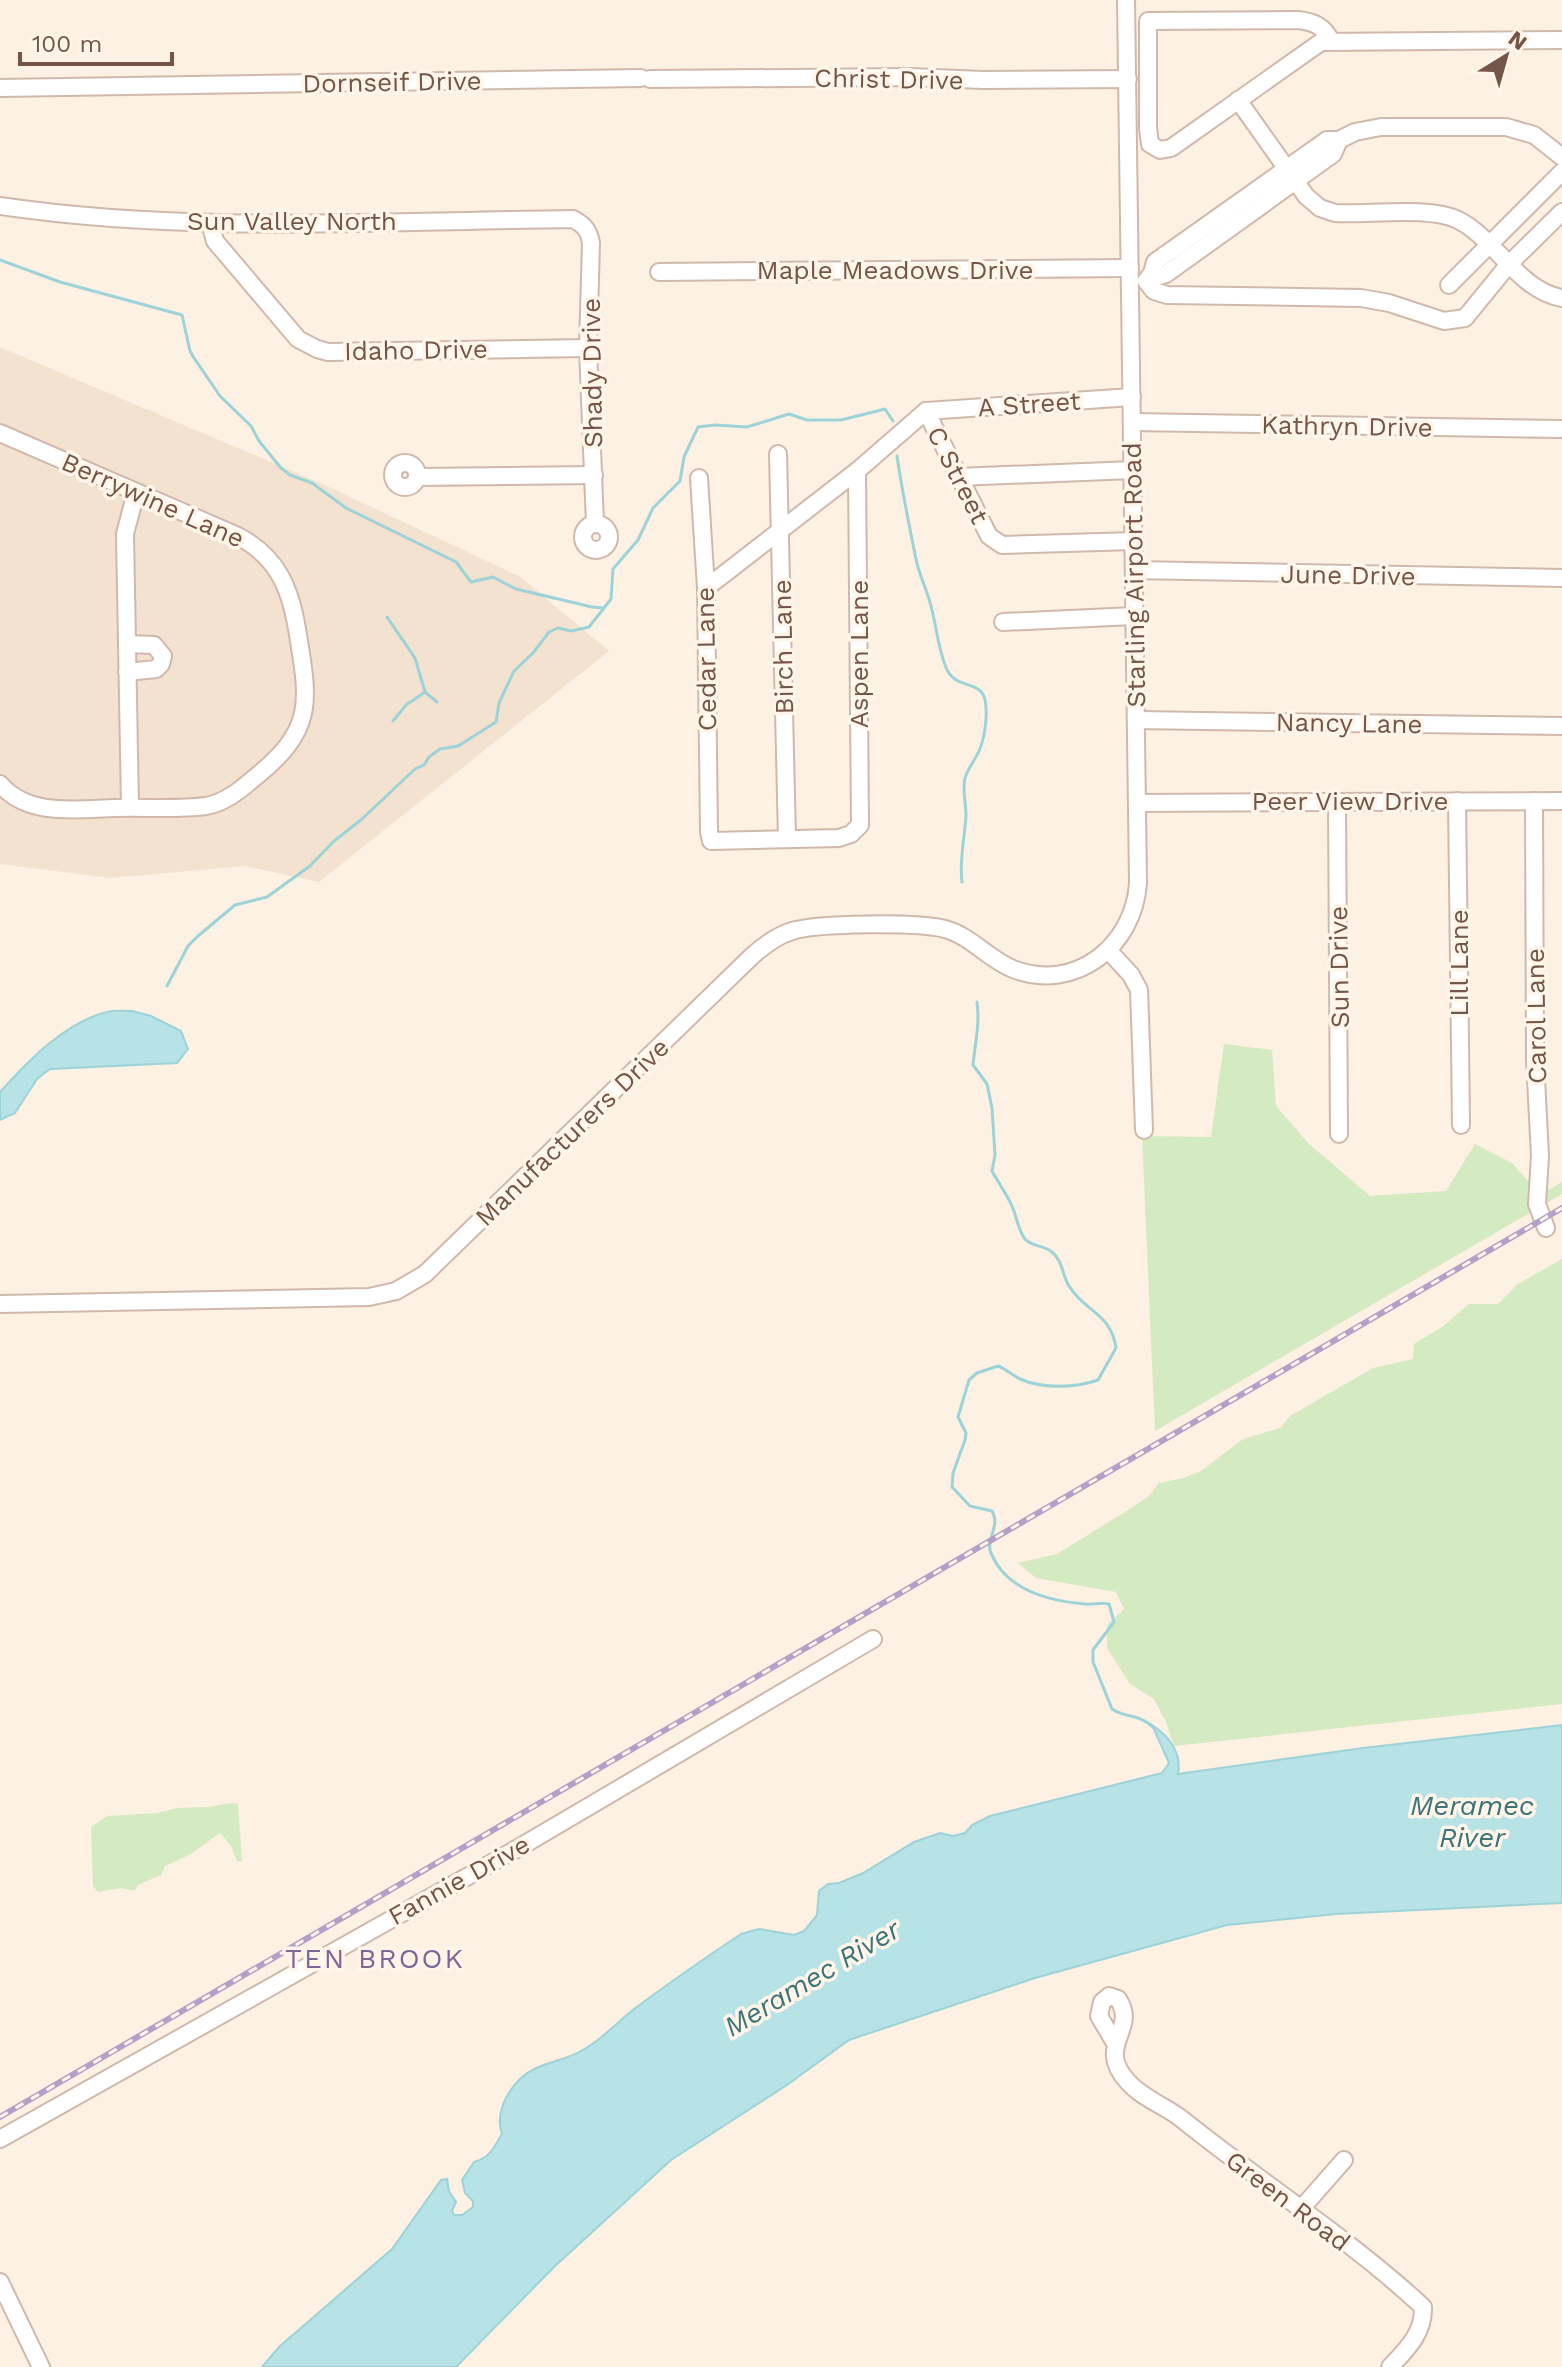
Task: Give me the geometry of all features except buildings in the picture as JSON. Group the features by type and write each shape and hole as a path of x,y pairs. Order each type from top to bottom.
{"street":[{"name":"Starling Airport Road","path":"1108,950 1128,925 1137,900 1132,397 1140,276 1126,0"},
{"path":"1331,41 1317,24 1298,20 1148,21 1148,134 1154,148 1171,148 1314,45 1331,41 1562,40"},
{"name":"Christ Drive","path":"646,78 1128,79"},
{"name":"Dornseif Drive","path":"0,88 646,78"},
{"path":"1238,100 1306,196 1327,211 1449,216 1469,227 1542,291 1562,298"},
{"path":"1140,276 1166,274 1291,175 1323,141 1339,140 1360,130 1381,127 1506,127 1534,135 1562,157"},
{"path":"1449,285 1562,172"},
{"name":"Sun Valley North","path":"0,206 90,218 210,223 573,219 583,224"},
{"path":"1140,276 1154,291 1167,295 1361,298 1389,303 1444,321 1460,321 1471,313 1509,264 1562,212"},
{"name":"Idaho Drive","path":"210,223 211,234 224,252 298,339 317,349 328,352 588,348"},
{"name":"Shady Drive","path":"583,224 591,243 588,348 595,524"},
{"name":"Maple Meadows Drive","path":"659,272 1140,276"},
{"name":"A Street","path":"926,411 1132,397"},
{"path":"706,588 857,471 926,411"},
{"name":"C Street","path":"926,411 989,536 1002,545 1134,541"},
{"name":"Kathryn Drive","path":"1132,422 1562,429"},
{"name":"Berrywine Lane","path":"0,433 254,545 273,563 286,583 292,602 306,701 301,724 291,743 263,772 228,798 206,806 35,806 14,798 0,784"},
{"name":"Birch Lane","path":"778,454 787,839"},
{"path":"957,477 1133,470"},
{"name":"Aspen Lane","path":"787,839 839,838 851,834 860,825 857,471"},
{"path":"417,477 594,475"},
{"name":"Cedar Lane","path":"699,478 706,588 711,841 787,839"},
{"path":"130,807 125,534 136,492"},
{"name":"June Drive","path":"1134,570 1562,578"},
{"path":"1003,622 1134,616"},
{"path":"127,644 154,645 163,656 154,670 127,672"},
{"name":"Nancy Lane","path":"1136,720 1562,726"},
{"name":"Sun Drive","path":"1337,801 1339,1134"},
{"name":"Lill Lane","path":"1457,801 1461,1125"},
{"name":"Carol Lane","path":"1534,801 1535,1060 1540,1156 1537,1204 1546,1228"},
{"name":"Peer View Drive","path":"1137,803 1562,801"},
{"name":"Manufacturers Drive","path":"0,1304 369,1297 396,1291 425,1274 746,952 788,933 842,926 926,926 966,938 1005,965 1038,974 1076,970 1108,950"},
{"path":"1108,950 1131,975 1139,990 1144,1130"},
{"name":"Fannie Drive","path":"0,2139 520,1847 873,1639"},
{"name":"Green Road","path":"1115,2043 1113,2052 1129,2084 1181,2118 1423,2307 1418,2334 1390,2367"},
{"path":"1300,2210 1344,2160"},
{"path":"0,2282 41,2367"}],"shaded area":[{"path":"0,347 318,482 519,576 609,651 319,882 245,866 111,878 0,864"}],"green space":[{"path":"1224,1044 1272,1050 1276,1106 1309,1144 1370,1196 1446,1191 1475,1144 1512,1163 1540,1195 1562,1182 1562,1194 1155,1431 1142,1136 1211,1137"},
{"path":"1562,1259 1562,1704 1174,1746 1154,1699 1130,1684 1107,1648 1107,1625 1124,1609 1116,1592 1036,1578 1018,1563 1057,1554 1149,1496 1159,1483 1201,1471 1243,1439 1280,1428 1290,1416 1373,1368 1413,1359 1414,1344 1442,1327 1469,1304 1498,1304 1518,1284"},
{"path":"238,1804 242,1861 237,1861 231,1846 220,1833 191,1854 165,1866 161,1875 138,1885 134,1891 121,1888 98,1892 93,1886 91,1827 107,1816"}],"water":[{"path":"110,1011 132,1011 151,1016 181,1031 188,1049 177,1063 50,1069 37,1079 15,1113 0,1120 0,1092 48,1044 91,1017"},
{"name":"Meramec River","path":"1152,1725 1173,1746 1178,1759 1178,1774 1562,1725 1562,1903 1336,1914 1227,1925 1035,1978 849,2040 787,2085 671,2160 554,2267 456,2367 262,2367 279,2347 392,2249 441,2180 447,2179 449,2191 456,2202 452,2211 454,2215 462,2215 473,2207 462,2180 474,2162 488,2155 496,2144 502,2134 500,2119 506,2097 526,2074 588,2047 634,2009 741,1934 759,1929 794,1935 804,1931 817,1915 819,1891 828,1884 863,1873 914,1842 940,1833 953,1836 965,1833 972,1825 990,1816 1162,1773 1169,1763"}],"waterway":[{"path":"0,260 60,282 182,315 194,358 220,396 251,426 259,441 290,475 312,483 346,508 456,562 471,582 493,577 516,589 592,607 604,608 611,599 613,569 638,540 653,508 680,481 684,457 698,427 747,427 789,414 807,420 841,420 885,409 893,421"},
{"path":"897,456 917,565 931,606 945,665 956,680 976,688 985,698 984,736 964,783 966,815 962,882"},
{"path":"167,986 188,946 235,905 267,897 310,866 415,769 424,765 429,757 440,749 458,746 496,722 499,703 514,671 549,632 558,628 571,631 589,627 604,608"},
{"path":"387,617 415,658 425,692 437,702"},
{"path":"393,721 406,705 425,692"},
{"path":"977,1002 978,1026 973,1065 987,1084 992,1108 995,1155 992,1171 1011,1204 1025,1239 1056,1256 1075,1295 1109,1327 1116,1348 1098,1380 1079,1385 1039,1384 1020,1379 998,1366 977,1373 969,1380 958,1417 966,1433 953,1473 952,1487 970,1506 992,1511 995,1522 991,1553 998,1566 1018,1585 1057,1600 1109,1604 1114,1622 1093,1650 1093,1662 1112,1709 1153,1727"}],"railway":[{"path":"0,2117 1562,1208"}],"district":[{"name":"TEN BROOK","path":"375,1958"}]}
